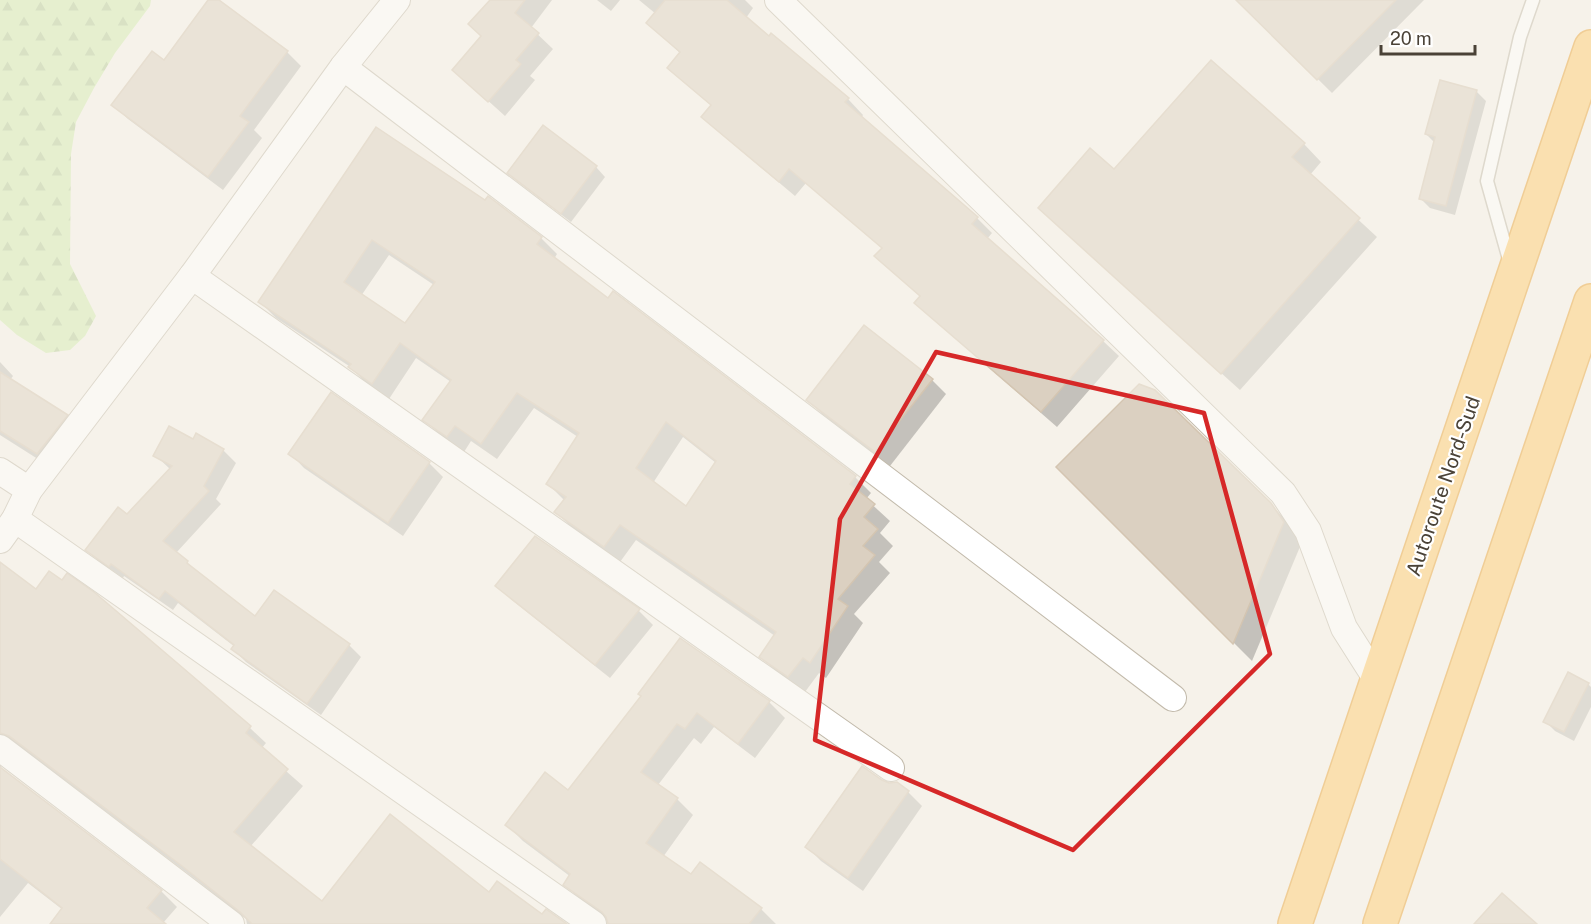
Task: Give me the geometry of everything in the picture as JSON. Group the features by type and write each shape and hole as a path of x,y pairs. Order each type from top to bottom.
{"highway":[{"name":"Autoroute Nord-Sud","path":"1295,924 1591,47"},
{"path":"1380,924 1591,301"}],"street":[{"path":"0,540 15,519 29,490 192,276 343,67 396,0"},
{"path":"778,0 1283,493 1308,531 1344,628 1377,680"},
{"path":"343,67 1173,698"},
{"path":"192,276 891,768"},
{"path":"0,471 29,490"},
{"path":"15,519 593,924"},
{"path":"0,748 231,924"}],"lane":[{"path":"1514,276 1487,181 1520,37 1533,0"}],"highlighted area":[{"path":"936,352 1204,413 1270,654 1073,850 815,740 840,519"}],"green space":[{"path":"0,0 151,0 150,6 115,53 76,122 71,154 70,264 96,316 85,336 70,350 46,353 17,335 0,320"}],"building":[{"path":"208,0 219,0 288,51 240,116 249,122 208,177 111,105 152,51 164,60"},
{"path":"490,0 525,0 515,13 539,33 516,60 521,64 488,102 452,70 481,36 468,24"},
{"path":"665,0 727,0 769,36 771,33 849,98 845,102 978,217 972,224 1104,340 1041,412 914,303 920,296 874,256 882,248 789,169 779,182 701,117 711,105 667,68 680,52 646,23"},
{"path":"1236,0 1396,0 1317,80"},
{"path":"1211,60 1305,143 1292,157 1360,218 1221,374 1038,208 1090,148 1114,169"},
{"path":"1440,80 1477,90 1446,206 1419,199 1435,137 1425,134"},
{"path":"543,125 597,166 561,214 507,173"},
{"path":"376,127 485,200 488,196 542,237 537,244 608,298 613,291 856,476 850,484 875,504 864,517 878,529 863,546 875,555 838,599 848,606 810,663 803,658 788,677 759,657 776,632 620,525 604,547 554,512 566,497 546,484 579,433 517,393 481,444 455,426 447,437 422,420 451,380 400,343 372,384 348,367 351,364 258,302","holes":["372,240 435,282 405,323 344,282","666,422 716,461 686,506 636,468"]},
{"path":"864,325 933,379 875,452 806,400"},
{"path":"0,372 68,415 37,454 0,431"},
{"path":"1139,384 1155,390 1271,503 1284,522 1233,644 1056,467"},
{"path":"331,392 430,462 388,523 288,454"},
{"path":"169,426 193,439 196,433 224,449 204,486 209,491 163,541 188,561 187,563 255,616 274,590 350,644 307,704 231,649 234,645 165,591 159,599 111,564 109,567 85,550 118,507 127,514 172,466 153,456"},
{"path":"535,536 640,609 595,665 495,586"},
{"path":"0,562 36,589 49,571 62,580 67,573 94,592 251,726 246,733 288,769 234,832 322,901 390,814 489,892 497,881 542,914 546,909 567,924 252,924 182,866 9,736 0,733"},
{"path":"680,638 770,701 738,744 697,713 685,729 677,724 641,772 678,798 646,843 691,874 700,862 762,908 749,924 608,924 602,912 563,885 570,874 505,825 545,772 568,790 641,696 638,694"},
{"path":"1568,672 1589,683 1564,732 1543,722"},
{"path":"862,766 882,780 889,783 897,782 909,791 848,878 805,847"},
{"path":"0,767 162,890 147,908 166,924 50,924 62,908 0,859"},
{"path":"1502,893 1537,924 1474,924"}]}
